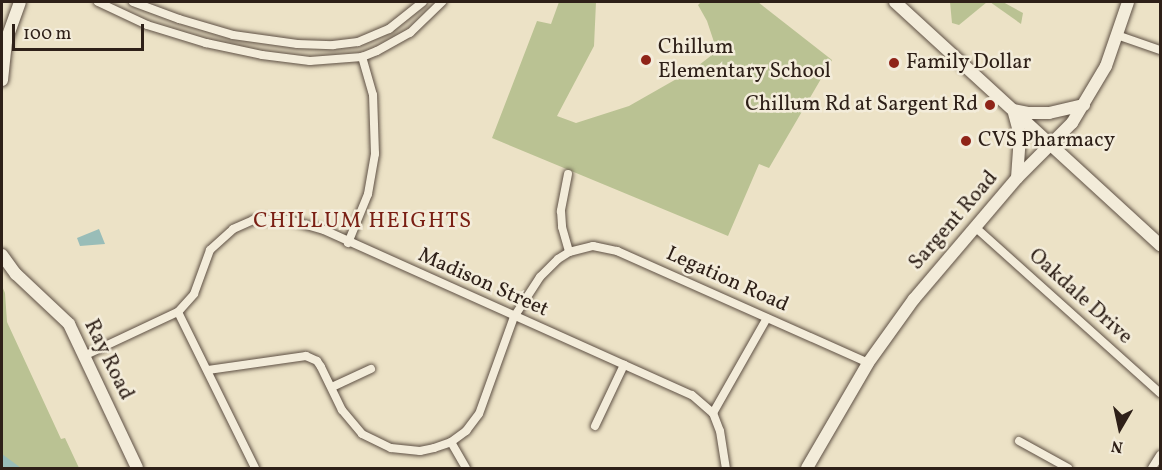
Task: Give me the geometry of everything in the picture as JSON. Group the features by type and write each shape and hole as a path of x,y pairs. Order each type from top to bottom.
{"main road":[{"path":"2,80 6,41 20,2"},
{"path":"895,2 1160,243"},
{"name":"Sargent Road","path":"807,468 868,363 914,299 1017,178 1072,123 1106,66 1128,2"},
{"path":"1012,109 1028,113 1049,113 1084,105"},
{"path":"1012,109 1020,136 1017,178"},
{"name":"Ray Road","path":"2,255 26,284 64,317 86,356 137,468"}],"street":[{"path":"98,2 147,25 231,49 310,61 362,57 410,33 442,2"},
{"path":"134,2 179,19 233,35 297,44 333,45 358,42 389,29 423,2"},
{"path":"1118,35 1161,50"},
{"path":"348,243 368,194 375,154 373,94 362,57"},
{"path":"208,370 306,356 316,361 350,422 379,444 420,451 451,442 466,431 485,405 514,317 540,277 558,259 569,252 562,227 561,211 568,174"},
{"name":"Madison Street","path":"86,356 178,312 194,294 210,250 224,235 244,224 267,219 296,221 324,230 348,243 692,396 713,412"},
{"name":"Oakdale Drive","path":"975,227 1161,393"},
{"name":"Legation Road","path":"569,252 593,246 617,250 868,363"},
{"path":"178,312 255,468"},
{"path":"726,468 720,431 713,412 767,318"},
{"path":"595,426 624,365"},
{"path":"332,387 371,369"},
{"path":"1019,441 1068,468"},
{"path":"451,442 466,468"},
{"path":"1152,468 1161,455"}],"green space":[{"path":"559,2 596,2 594,46 557,116 576,123 629,106 694,69 717,51 707,21 698,5 701,2 758,2 832,60 769,168 759,164 728,236 492,138 537,21 551,24"},
{"path":"950,2 987,2 959,25 952,23"},
{"path":"990,2 1003,2 1023,13 1021,24"},
{"path":"2,286 5,293 7,322 61,439 65,438 79,468 2,468"}],"water":[{"path":"99,229 105,244 80,246 77,238"},
{"path":"2,454 21,468 2,468"}],"place":[{"name":"Chillum Elementary School","path":"646,60"},
{"name":"Family Dollar","path":"894,63"},
{"name":"Chillum Rd at Sargent Rd","path":"990,105"},
{"name":"CVS Pharmacy","path":"966,141"}],"district":[{"name":"CHILLUM HEIGHTS","path":"363,222"}]}
